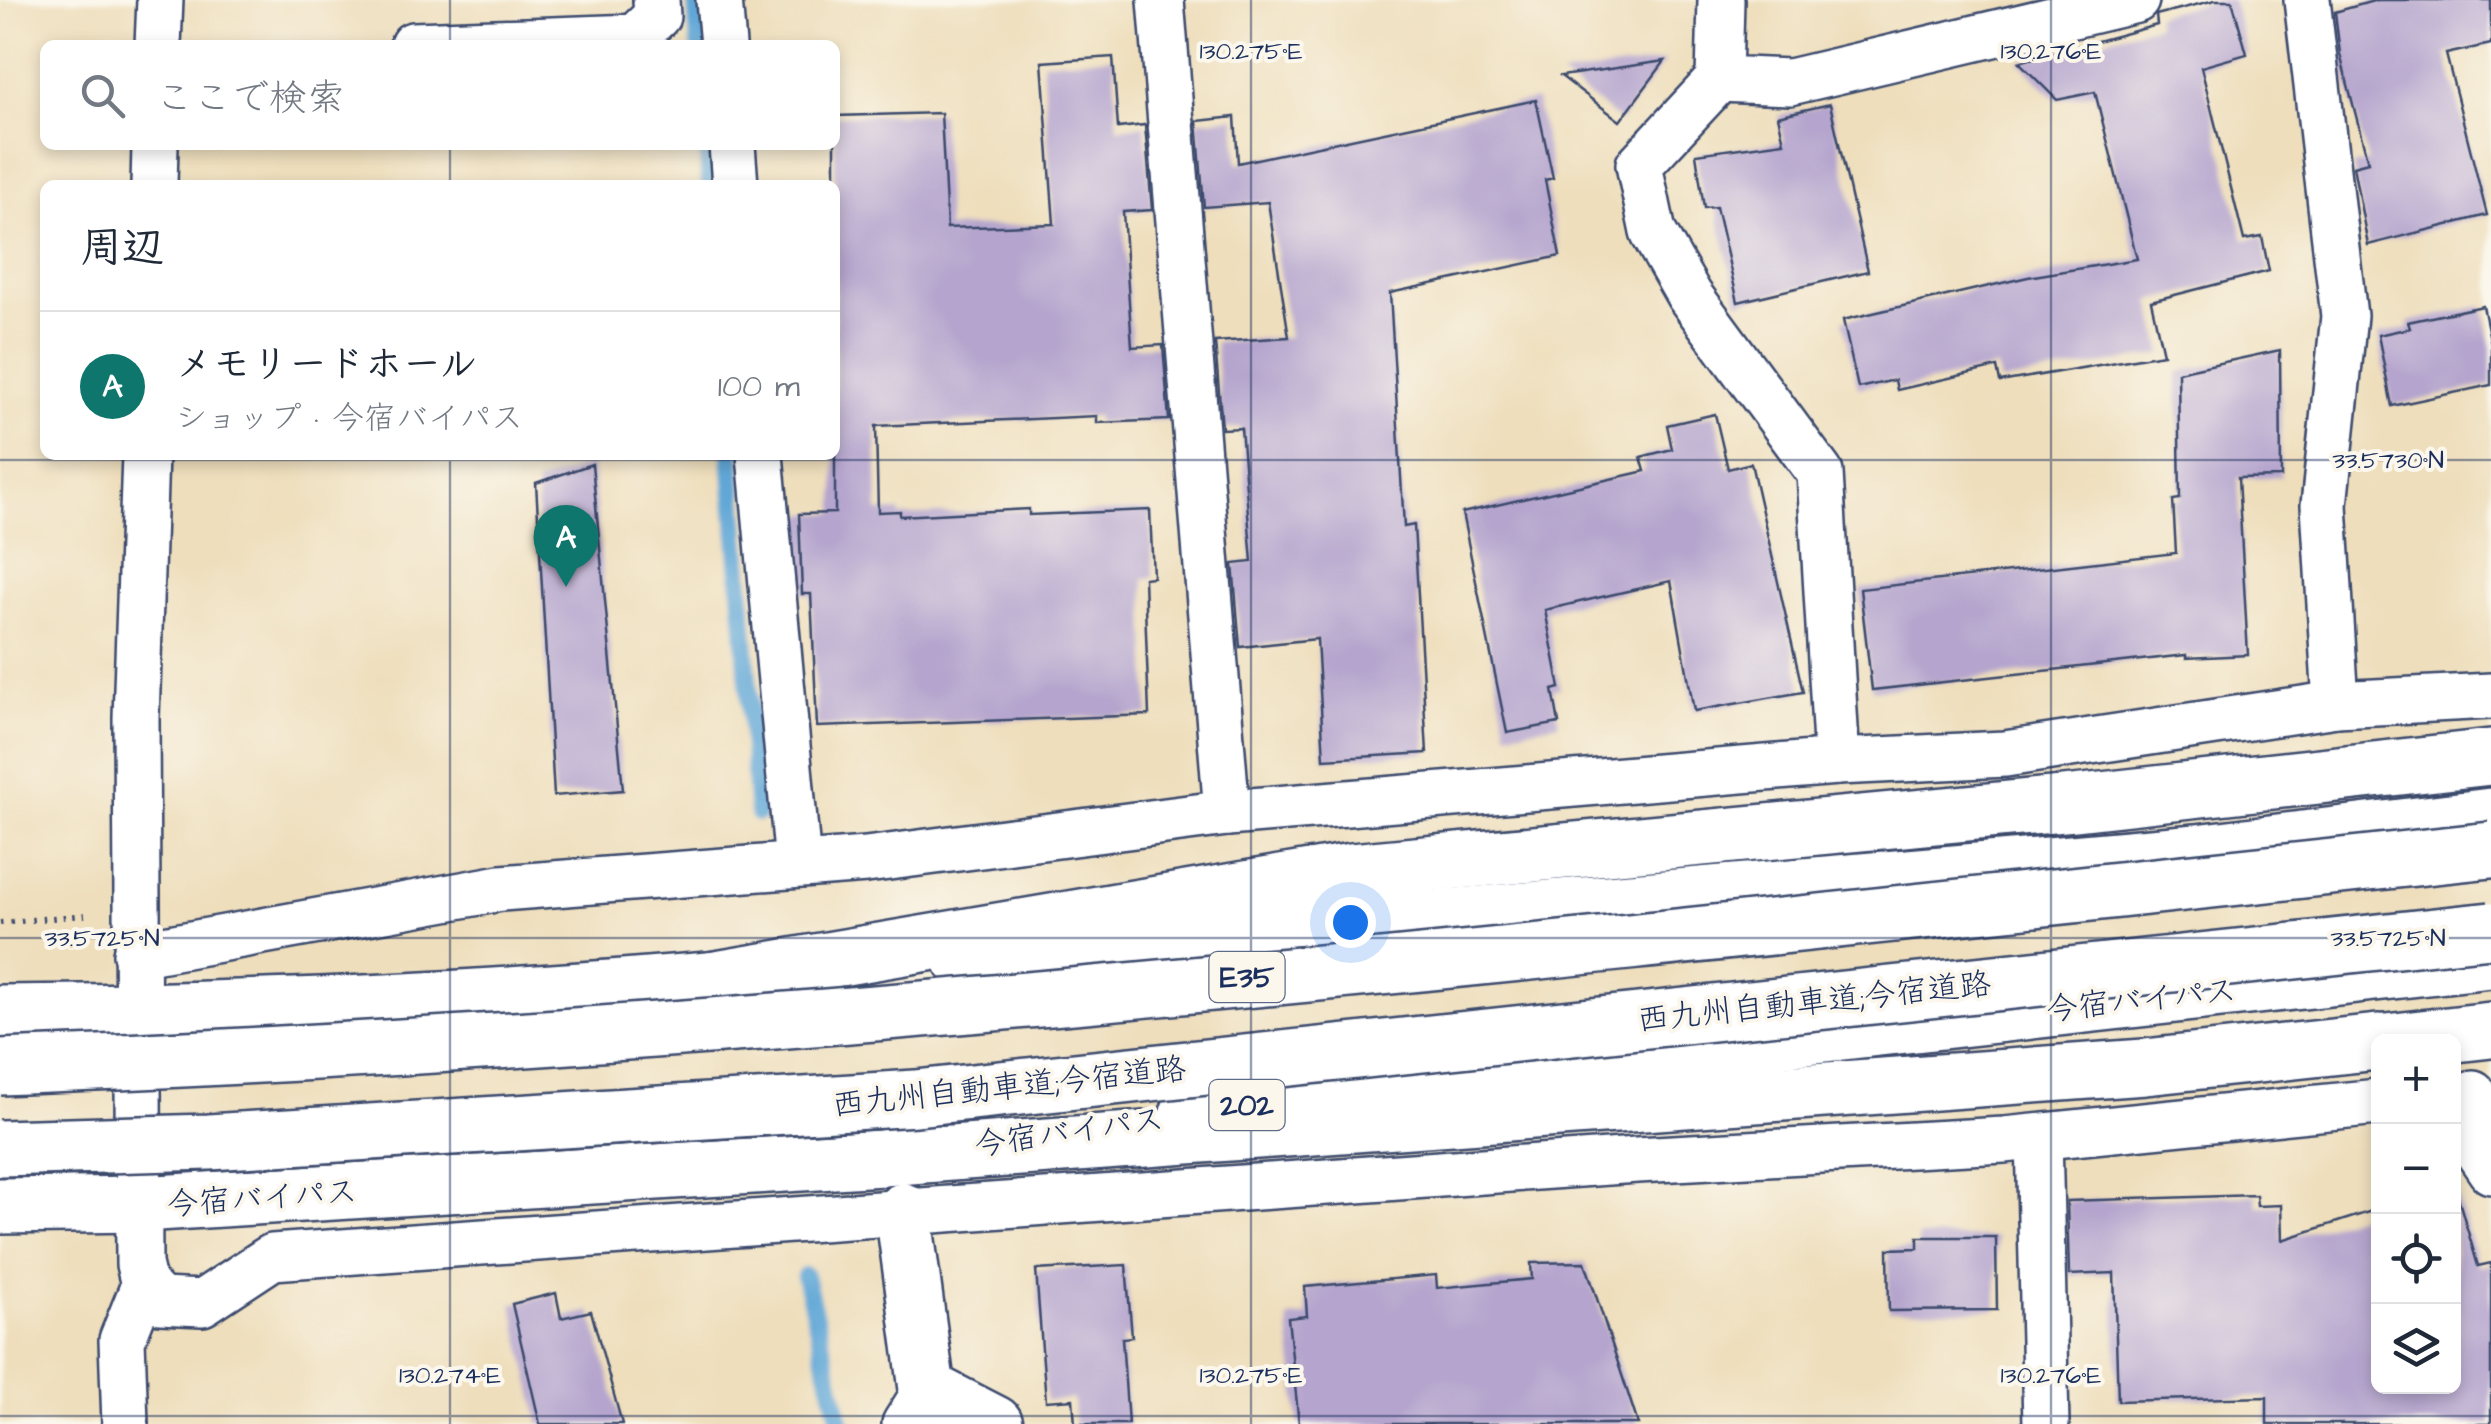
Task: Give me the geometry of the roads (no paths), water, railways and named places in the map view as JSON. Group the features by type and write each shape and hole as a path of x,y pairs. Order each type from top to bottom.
{"main road":[{"path":"698,982 1352,871 2054,805 2491,757"},
{"path":"0,1013 135,1012 585,992 2197,852 2491,816"},
{"name":"E35","path":"0,1067 216,1059 906,1011 2491,850"},
{"name":"西九州自動車道;今宿道路","path":"0,1148 208,1142 916,1098 2491,930"},
{"name":"今宿バイパス","path":"0,1206 141,1204 882,1158 1456,1075 2491,960"},
{"path":"2455,1034 2491,1030"},
{"path":"882,1158 2144,1067 2371,1043"},
{"path":"903,1211 916,1406 994,1424"}],"street":[{"path":"158,40 160,0"},
{"path":"552,40 635,37 657,16 656,0"},
{"path":"719,0 723,40"},
{"path":"1161,0 1226,813"},
{"path":"1722,0 1719,79 1639,165 1653,232 1689,295 1820,473 1827,648 1837,762"},
{"path":"1719,79 1790,82 2136,0"},
{"path":"2307,0 2344,316 2324,504 2336,704"},
{"path":"154,180 155,150"},
{"path":"732,150 736,180"},
{"path":"145,460 136,718 139,1264 144,1285 161,1301 202,1303 272,1257 2039,1136 2371,1103"},
{"path":"760,460 798,864"},
{"path":"136,954 502,888 866,860 1226,813 1837,762 2005,754 2336,704 2491,696"},
{"path":"2472,1093 2472,1143 2491,1171"},
{"path":"2039,1136 2046,1424"},
{"path":"124,1424 122,1340 144,1285"}],"waterway":[{"path":"696,0 699,40"},
{"path":"707,150 710,180"},
{"path":"731,460 758,813"},
{"path":"805,1276 841,1424"}],"place":[{"name":"メモリードホール","path":"566,587"}]}
